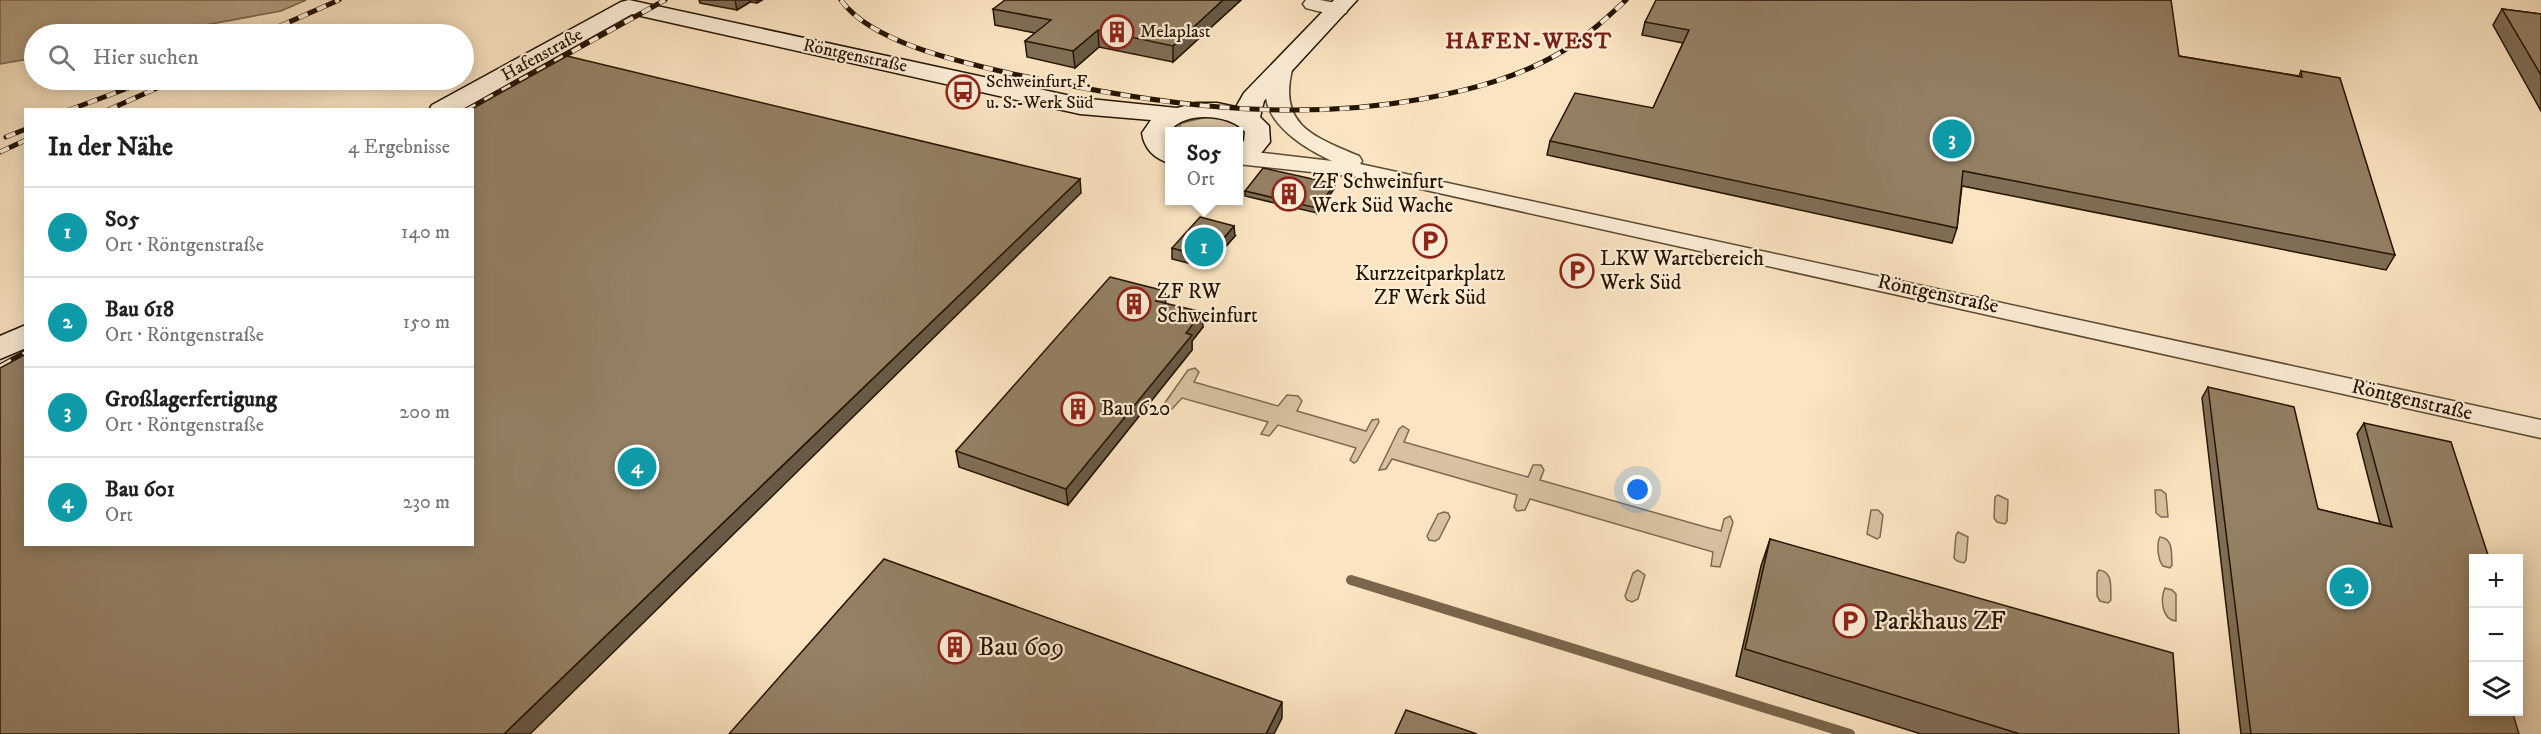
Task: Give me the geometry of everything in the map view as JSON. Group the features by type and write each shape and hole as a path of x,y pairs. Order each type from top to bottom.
{"street":[{"path":"1208,109 1260,65 1314,2 1343,4"},
{"name":"Röntgenstraße","path":"635,3 1080,106 1176,115"},
{"name":"Hafenstraße","path":"445,108 635,3"},
{"path":"1243,155 1257,143 1249,106 1253,98 1343,4"},
{"path":"1282,70 1276,85 1276,98 1280,113 1286,122 1322,149 1376,172"},
{"name":"Röntgenstraße","path":"1080,106 1121,124 1154,134"},
{"path":"1165,152 1155,141 1154,134 1161,123 1176,115 1208,109 1235,112 1254,127"},
{"name":"Röntgenstraße","path":"1254,127 1333,166"},
{"name":"Röntgenstraße","path":"1243,157 1376,172 2541,429"},
{"path":"0,349 24,336"}],"shaded area":[{"path":"0,0 306,0 281,11 211,24 24,24 24,60 0,64"},
{"path":"1207,117 1223,119 1239,127 1178,127 1182,123"},
{"path":"1195,368 1199,372 1194,382 1278,406 1287,395 1298,396 1302,401 1297,411 1366,431 1372,420 1378,419 1379,422 1354,463 1350,460 1356,448 1278,425 1269,436 1261,434 1268,422 1182,398 1172,409 1164,408 1164,404 1188,370"},
{"path":"1403,426 1409,430 1404,442 1528,477 1533,465 1541,465 1544,470 1540,480 1709,528 1721,531 1724,519 1730,516 1733,522 1720,567 1711,566 1713,552 1530,499 1525,510 1517,511 1514,507 1517,495 1392,459 1386,469 1379,470 1399,429"},
{"path":"2155,490 2161,490 2166,494 2168,517 2161,517 2156,513"},
{"path":"1998,495 2008,500 2005,524 1997,522 1994,518 1995,497"},
{"path":"1871,510 1878,510 1883,515 1880,537 1877,539 1867,534"},
{"path":"1444,512 1450,517 1439,539 1429,540 1427,536 1438,514"},
{"path":"1958,532 1968,537 1964,563 1954,558"},
{"path":"2160,537 2168,541 2171,547 2172,565 2170,568 2163,566 2160,560 2158,548"},
{"path":"1638,570 1645,575 1638,599 1632,602 1625,596 1633,573"},
{"path":"2099,570 2104,571 2109,577 2111,600 2108,603 2100,601 2097,596"},
{"path":"2165,588 2176,594 2176,621 2168,617 2163,608"}],"building":[{"name":"Melaplast","path":"1005,0 1223,0 1173,46 1098,30 1073,51 1025,41 1051,20 993,9"},
{"path":"1656,0 2171,0 2179,56 2302,77 2301,71 2340,78 2395,255 1963,171 1957,228 1550,141 1575,93 1653,108 1689,30 1645,22"},
{"path":"2502,9 2541,14 2541,75"},
{"path":"567,56 1080,179 504,734 0,734 0,368 24,355 24,546 474,546 474,108"},
{"name":"ZF Schweinfurt Werk Süd Wache","path":"1263,168 1335,184 1317,208 1245,191"},
{"path":"1200,217 1234,226 1207,258 1172,248"},
{"name":"Bau 620","path":"1110,277 1165,291 1156,301 1202,312 1186,333 1192,335 1066,489 956,451"},
{"path":"2208,387 2294,407 2318,509 2392,527 2364,423 2451,442 2488,554 2469,554 2469,716 2514,716 2519,734 2251,734"},
{"name":"Parkhaus ZF","path":"1770,539 2173,653 2179,734 2020,734 1745,649"},
{"name":"Bau 609","path":"884,559 1282,702 1266,734 729,734"},
{"path":"1406,710 1477,734 1395,734"}],"waterway":[{"path":"1351,580 1850,734"}],"railway":[{"path":"285,24 339,0"},
{"path":"471,108 665,0"},
{"path":"841,0 855,15 896,39 970,64 1115,94 1217,107 1268,110 1319,110 1370,106 1422,99 1477,87 1530,68 1563,51 1580,40 1626,0"},
{"path":"74,108 123,90"},
{"path":"112,108 153,90"},
{"path":"6,137 24,130"},
{"path":"0,152 24,141"},
{"path":"0,367 24,354"}],"place":[{"name":"Melaplast","path":"1117,32"},
{"name":"Schweinfurt F. u. S.-Werk Süd","path":"963,92"},
{"name":"Großlagerfertigung","path":"1952,139"},
{"name":"ZF Schweinfurt Werk Süd Wache","path":"1289,194"},
{"name":"Kurzzeitparkplatz ZF Werk Süd","path":"1430,241"},
{"name":"S05","path":"1204,247"},
{"name":"LKW Wartebereich Werk Süd","path":"1577,271"},
{"name":"ZF RW Schweinfurt","path":"1134,304"},
{"name":"Bau 620","path":"1078,409"},
{"name":"Bau 601","path":"637,467"},
{"name":"Bau 618","path":"2349,587"},
{"name":"Parkhaus ZF","path":"1850,621"},
{"name":"Bau 609","path":"955,647"}],"district":[{"name":"HAFEN-WEST","path":"1529,41"}]}
